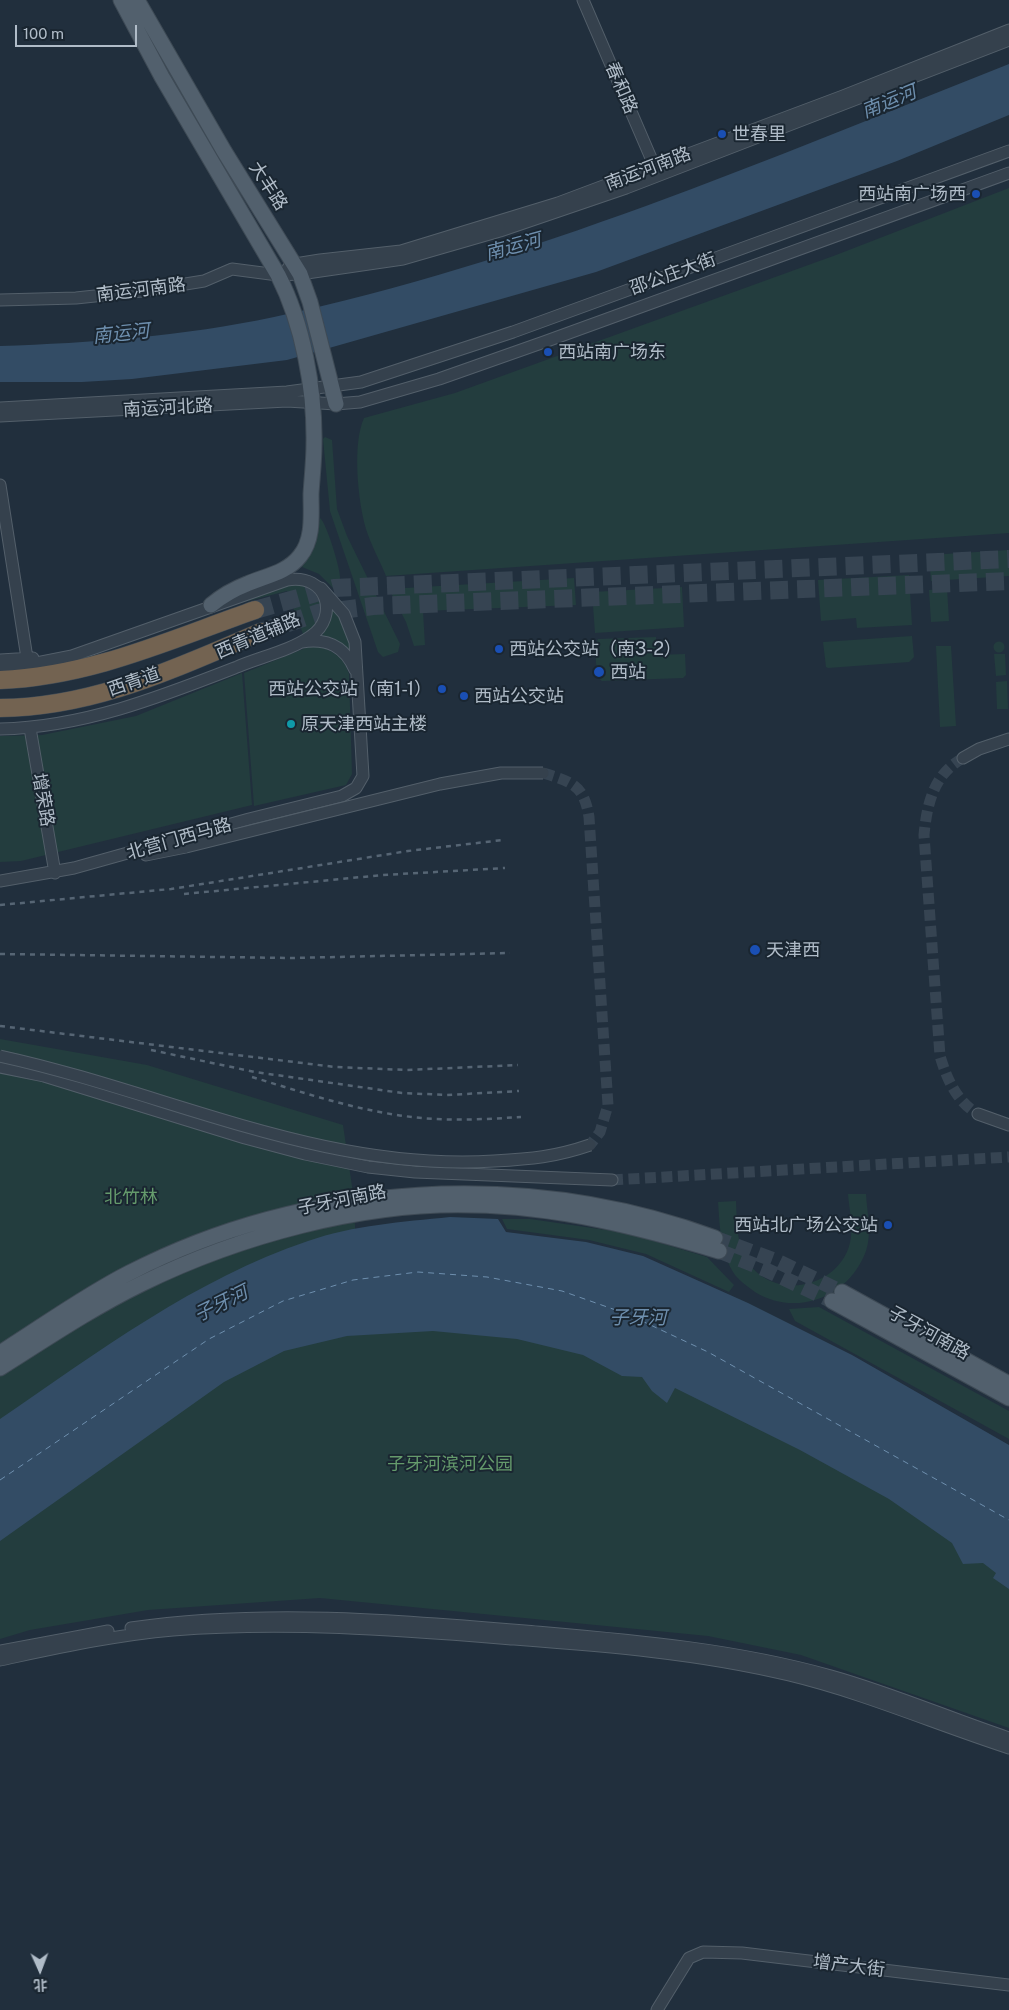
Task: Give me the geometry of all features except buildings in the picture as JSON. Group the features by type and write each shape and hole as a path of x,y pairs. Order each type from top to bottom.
{"highway":[{"name":"西青道","path":"0,680 36,678 77,671 125,657 255,610"},
{"name":"西青道","path":"0,708 48,705 132,685 261,632"}],"main road":[{"name":"大丰路","path":"121,0 162,77 278,275 292,306 306,364 310,397"},
{"name":"大丰路","path":"138,0 176,70 298,269 310,302 333,386 336,404"},
{"path":"162,77 176,70"},
{"path":"211,605 223,596 246,584 279,572 301,556 310,529 314,443 310,397"},
{"name":"子牙河南路","path":"0,1353 96,1292 130,1273 170,1255 206,1240 264,1222 341,1205 443,1193 533,1196 656,1219 717,1244 622,1225 521,1208 449,1205 367,1212 303,1226 192,1262 141,1284 85,1314 0,1368"},
{"name":"子牙河南路","path":"1009,1384 837,1296 1009,1398"}],"street":[{"name":"春和路","path":"583,0 657,171"},
{"name":"南运河南路","path":"657,171 1009,30"},
{"name":"南运河南路","path":"0,300 76,298 142,291 204,281 232,269 278,275 298,269 400,251 657,171 1009,40"},
{"name":"邵公庄大街","path":"333,386 360,382 400,370 513,332 1009,151"},
{"name":"邵公庄大街","path":"336,404 360,402 439,379 1009,173"},
{"name":"南运河北路","path":"0,416 287,401 310,397 333,386"},
{"name":"南运河北路","path":"0,408 310,397 336,404"},
{"path":"0,485 26,658"},
{"path":"0,670 47,663 155,628 211,605 287,580 303,578 319,586 333,599 348,621 355,642 358,676"},
{"name":"西青道辅路","path":"0,729 30,728 95,717 167,695 300,642 316,632 324,620 325,602 319,586"},
{"path":"300,642 316,641 335,645 349,658 358,676"},
{"path":"0,660 99,647"},
{"name":"北营门西马路","path":"0,881 74,868 248,819 342,796 356,788 363,776 358,676"},
{"name":"增荣路","path":"30,728 55,872"},
{"path":"1009,739 979,749 963,758 1009,747"},
{"path":"74,868 186,847 440,784 501,774 543,773"},
{"path":"0,1056 94,1080 316,1145 375,1157 455,1163 484,1162 562,1155 590,1145"},
{"path":"0,1067 44,1076 305,1154 391,1170 612,1180"},
{"path":"978,1114 996,1123 1009,1125"},
{"path":"0,1651 71,1636 172,1622 293,1617 426,1622 597,1637 738,1655 838,1678 926,1707 1009,1738"},
{"path":"0,1660 108,1639 171,1631 291,1625 350,1626 595,1645 701,1657 791,1675 890,1705 1009,1748"},
{"name":"增产大街","path":"657,2010 689,1958 703,1952 742,1953 1009,1985"}],"green space":[{"path":"1009,188 1009,533 386,576 368,535 361,504 357,457 360,429 364,418 455,393 836,255"},
{"path":"325,437 332,440 337,509 347,536 400,644 398,652 383,657 378,652 330,511 323,439"},
{"path":"320,518 329,536 338,564 340,577 337,592 319,574 302,567 315,546"},
{"path":"1009,550 1009,576 931,581 929,555"},
{"path":"909,575 912,625 857,628 856,618 821,621 818,580"},
{"path":"574,578 576,605 423,611 425,645 414,646 406,622 389,589"},
{"path":"287,585 301,585 311,589 317,594 320,601 321,609 316,624 303,634 287,591 236,604"},
{"path":"682,587 684,627 595,633 592,592"},
{"path":"947,588 949,621 931,622 929,590"},
{"path":"332,607 341,616 354,657 341,644 322,636 331,620"},
{"path":"912,636 914,657 909,662 826,667 823,642"},
{"path":"656,637 657,655 685,654 686,675 683,678 602,681 597,677 595,647 598,639"},
{"path":"997,642 1001,642 1004,647 1003,651 997,652 994,649 994,645"},
{"path":"313,645 336,654 344,662 349,674 352,774 346,785 254,806 244,673"},
{"path":"936,646 951,646 956,726 940,727"},
{"path":"994,654 1005,654 1006,675 996,676"},
{"path":"242,673 252,805 21,861 0,862 0,736 42,735 136,716"},
{"path":"1007,681 1008,709 997,709 996,682"},
{"name":"北竹林","path":"0,1039 147,1065 343,1125 353,1193 356,1242 0,1433"},
{"path":"848,1194 866,1194 869,1230 868,1244 858,1267 848,1280 835,1291 820,1298 788,1303 771,1300 755,1292 735,1275 726,1258 720,1230 718,1202 736,1201 740,1244 745,1257 756,1272 771,1281 788,1285 805,1284 821,1278 835,1268 846,1254 851,1237"},
{"path":"502,1219 530,1219 627,1233 707,1257 734,1285 729,1292 646,1254 589,1240 507,1229"},
{"path":"819,1307 1009,1411 1009,1439 795,1321 789,1309"},
{"name":"子牙河滨河公园","path":"457,1316 755,1402 1009,1563 1009,1728 801,1655 708,1636 320,1598 148,1610 30,1630 0,1639 0,1525 246,1354"}],"water":[{"path":"1009,64 1009,115 897,161 596,272 287,360 132,379 82,382 0,382 0,346 103,341 172,334 240,324 368,295 462,268 646,206"},
{"name":"子牙河","path":"450,1217 498,1219 506,1232 586,1242 643,1256 748,1303 852,1355 1009,1445 1009,1589 993,1578 996,1573 983,1563 963,1564 952,1543 889,1499 800,1450 675,1388 667,1403 652,1391 642,1377 622,1376 583,1355 517,1339 433,1331 347,1336 284,1351 224,1382 0,1541 0,1419 148,1319 226,1275 266,1257 308,1241 343,1231"}],"ferry route":[{"path":"0,1480 209,1339 283,1301 353,1280 418,1272 487,1277 562,1291 627,1314 708,1352 1009,1520"}],"tunnel":[{"path":"255,610 334,588 1009,559"},
{"path":"261,632 318,613 373,606 1009,581"},
{"path":"963,758 945,772 934,790 927,812 924,835 940,1056 953,1089 964,1103 978,1114"},
{"path":"543,773 562,779 575,786 584,798 589,817 608,1105 600,1132 590,1145"},
{"path":"612,1180 1009,1157"},
{"path":"715,1238 777,1261 842,1292"},
{"path":"719,1251 764,1269 832,1301"}],"railway":[{"path":"0,905 171,889 408,851 503,840"},
{"path":"184,894 383,875 505,868"},
{"path":"0,954 292,958 510,953"},
{"path":"0,1026 335,1067 407,1070 518,1065"},
{"path":"151,1050 255,1072 402,1093 447,1095 519,1091"},
{"path":"252,1077 336,1102 400,1116 447,1119 521,1117"}],"place":[{"name":"世春里","path":"722,134"},
{"name":"西站南广场西","path":"976,194"},
{"name":"西站南广场东","path":"548,352"},
{"name":"西站公交站（南3-2）","path":"499,649"},
{"name":"西站","path":"599,672"},
{"name":"西站公交站（南1-1）","path":"442,689"},
{"name":"西站公交站","path":"464,696"},
{"name":"原天津西站主楼","path":"291,724"},
{"name":"天津西","path":"755,950"},
{"name":"西站北广场公交站","path":"888,1225"}],"water label":[{"name":"南运河","path":"889,102"},
{"name":"南运河","path":"513,247"},
{"name":"南运河","path":"121,334"}]}
